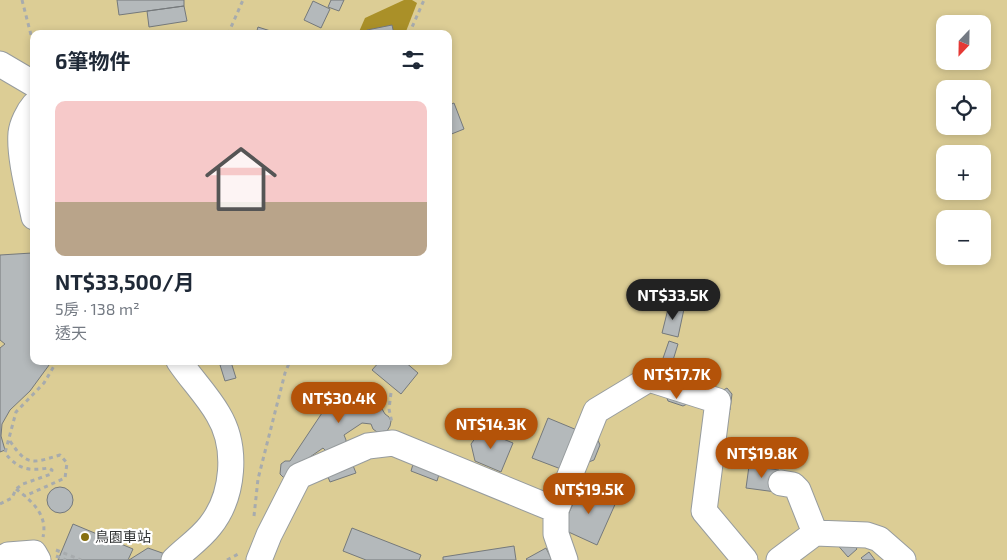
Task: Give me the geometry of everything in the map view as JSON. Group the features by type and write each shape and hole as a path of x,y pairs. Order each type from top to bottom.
{"street":[{"path":"0,64 30,82"},
{"path":"30,110 21,132 22,152 30,195"},
{"path":"174,560 211,526 221,509 228,490 231,470 226,430 218,413 182,365"},
{"path":"565,560 556,534 556,510 596,411 649,379 718,401 704,511 745,560"},
{"path":"251,556 269,535 299,476 368,446 393,443 556,510"},
{"path":"781,483 798,490 815,533"},
{"path":"779,560 815,533 867,535 879,539 903,560"},
{"path":"0,560 8,555 44,554"}],"path":[{"path":"22,0 30,31"},
{"path":"230,30 243,0"},
{"path":"411,30 424,0"},
{"path":"0,504 12,498 16,488 51,474 52,470 50,468 34,470 22,468 5,453 10,441 16,412 44,383 55,365"},
{"path":"254,518 258,479 288,365"},
{"path":"391,393 389,409 394,429 393,443"},
{"path":"10,441 19,455 35,462 60,456 67,463 65,478 25,496"},
{"path":"16,488 40,512 44,520 45,530"},
{"path":"44,554 80,560"},
{"path":"227,560 251,556"}],"shaded area":[{"path":"0,0 1007,0 1007,560 0,560"},
{"path":"404,0 412,0 417,3 407,30 360,30 365,18"}],"building":[{"path":"117,0 184,0 184,6 119,15"},
{"path":"331,0 344,0 339,11 328,7"},
{"path":"313,1 330,9 321,28 304,20"},
{"path":"184,6 187,21 149,27 147,11"},
{"path":"392,25 393,30 367,30"},
{"path":"454,103 464,129 452,134 452,104"},
{"path":"30,253 30,365 49,365 30,391 10,410 2,424 1,436 5,450 0,452 0,348 5,344 0,340 0,255"},
{"path":"669,305 684,309 678,337 662,333"},
{"path":"669,341 678,344 670,370 660,367"},
{"path":"220,365 232,365 236,378 225,381"},
{"path":"376,365 409,365 418,373 401,394 372,370"},
{"path":"342,383 372,392 391,421 387,431 377,432 371,424 362,423 344,435 346,446 327,452 323,448 297,466 288,479 283,477 280,474 281,464 285,461 290,461"},
{"path":"727,388 732,394 730,410 723,415 720,392"},
{"path":"665,393 691,402 683,406 668,401"},
{"path":"548,418 577,430 561,469 532,458"},
{"path":"481,430 513,443 501,472 475,461 471,444"},
{"path":"597,438 600,445 594,460 586,463"},
{"path":"414,461 440,471 437,481 411,471"},
{"path":"352,463 356,473 330,482 326,472"},
{"path":"749,466 779,470 776,492 746,488"},
{"path":"581,485 617,500 597,545 562,529"},
{"path":"60,487 69,491 73,500 69,509 60,513 51,509 47,500 51,491"},
{"name":"鳥園車站","path":"73,524 133,549 128,560 58,560"},
{"path":"352,528 421,555 419,560 366,560 343,551"},
{"path":"849,539 857,549 848,557 835,542"},
{"path":"514,546 516,560 443,560 443,557"},
{"name":"鳥園車站","path":"148,548 168,555 163,560 129,560"},
{"path":"546,548 552,560 526,559"},
{"path":"869,552 875,560 863,560 861,558"}],"place":[{"name":"鳥園車站","path":"85,537"}]}
